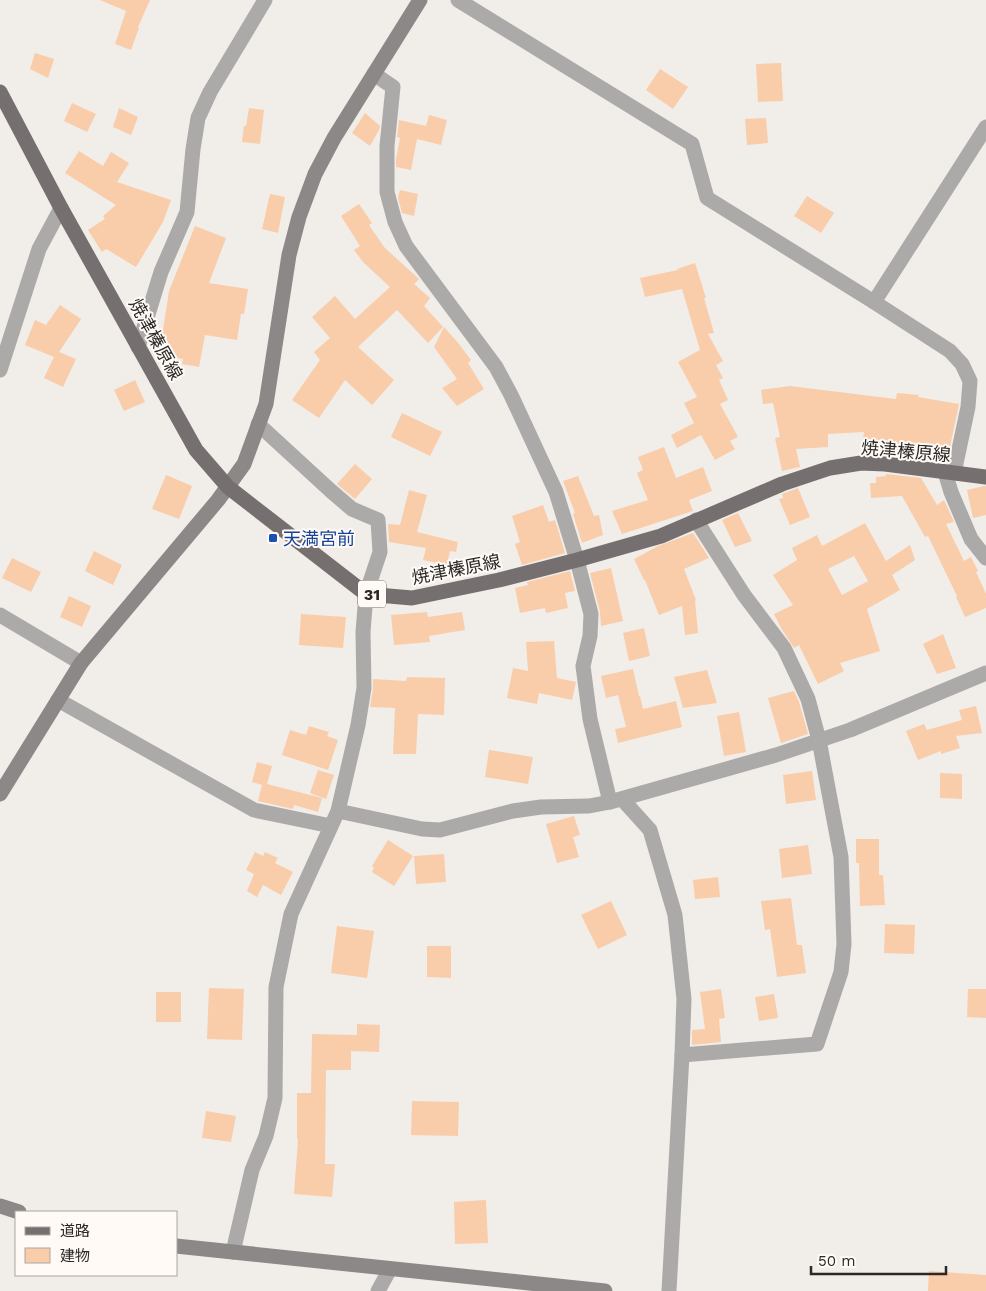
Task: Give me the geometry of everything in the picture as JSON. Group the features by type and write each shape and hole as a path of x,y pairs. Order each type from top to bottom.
{"main road":[{"name":"焼津榛原線","path":"0,92 61,208 196,450 228,487 366,594 412,598 499,580 577,560 662,536 782,484 830,468 861,464 885,464 986,477"}],"street":[{"path":"138,347 161,272 187,212 198,118 210,92 265,0"},
{"path":"0,794 81,663 228,487 244,464 266,404 288,255 299,216 315,174 334,138 420,0"},
{"path":"458,0 692,144 707,198 950,351 962,364 970,381 968,407 949,472 951,492 971,539 986,558"},
{"path":"374,74 393,87 386,146 387,192 395,222 406,246 496,368 511,395 556,492 591,614 590,636 583,666 590,719 616,801 650,830 675,915 684,999 669,1291"},
{"path":"874,302 986,127"},
{"path":"0,370 38,249 61,208"},
{"path":"233,1252 252,1170 266,1136 275,1098 276,987 291,914 338,811 358,725 364,688 363,632 366,594 380,552 378,520 352,509 258,424"},
{"path":"682,1055 817,1044 841,972 844,944 841,857 819,740 808,699 784,648 744,595 696,520"},
{"path":"0,615 81,663"},
{"path":"338,811 422,830 440,830 513,811 540,807 589,806 616,801 776,755 850,730 986,673"},
{"path":"58,700 254,810 331,826"},
{"path":"0,1206 16,1211"},
{"path":"178,1246 605,1291"},
{"path":"378,1291 390,1269"}],"building":[{"path":"100,0 150,0 138,27 131,50 115,44 126,11"},
{"path":"35,53 54,59 48,78 30,69"},
{"path":"781,63 783,101 758,102 756,64"},
{"path":"660,69 688,87 673,109 646,90"},
{"path":"72,103 96,114 87,132 64,121"},
{"path":"119,108 138,117 131,135 113,127"},
{"path":"249,108 264,110 260,144 242,142"},
{"path":"365,113 380,126 370,146 352,133"},
{"path":"429,115 447,120 441,145 417,139 411,170 396,167 400,138 397,137 399,120 426,126"},
{"path":"766,118 768,143 747,145 745,119"},
{"path":"79,151 103,166 111,152 129,163 117,182 171,200 163,222 136,267 106,249 102,252 88,230 105,219 103,216 116,205 65,173"},
{"path":"400,190 418,194 414,216 402,213 398,198"},
{"path":"270,194 285,197 278,233 262,229"},
{"path":"807,196 834,213 821,233 794,216"},
{"path":"359,204 372,223 369,225 384,247 419,279 414,284 430,298 424,306 443,327 428,343 397,310 358,347 394,380 372,405 345,380 319,418 292,400 320,360 314,352 330,338 312,317 335,296 355,319 390,287 363,262 354,250 360,246 341,216"},
{"path":"195,226 226,238 209,283 248,289 244,314 241,314 237,340 205,335 199,367 182,364 183,359 159,355 169,291"},
{"path":"695,263 714,333 708,334 723,361 716,365 723,378 719,380 728,400 720,404 738,437 730,441 735,449 715,460 701,435 677,448 671,435 694,423 684,403 697,397 678,362 700,350 682,289 645,297 640,278 678,270"},
{"path":"60,305 81,319 59,352 76,359 63,387 44,378 54,357 25,345 35,320 46,325"},
{"path":"444,327 471,360 468,363 484,389 457,406 442,388 457,379 434,347"},
{"path":"135,380 145,402 124,411 114,390"},
{"path":"790,386 896,399 897,393 919,395 918,397 959,404 948,456 904,448 909,458 888,455 889,451 862,448 864,432 828,434 828,447 796,449 800,467 782,471 775,438 780,437 773,403 763,404 761,390"},
{"path":"402,413 442,432 430,456 391,437"},
{"path":"664,447 676,478 703,467 712,491 689,500 693,511 622,534 612,511 648,500 637,473 643,470 638,457"},
{"path":"355,464 372,479 355,499 337,484"},
{"path":"886,474 921,478 937,505 944,500 954,522 946,524 964,561 971,557 978,571 976,572 986,594 986,608 965,617 928,536 925,537 902,496 871,498 870,483 876,483 876,477 886,476"},
{"path":"166,475 192,486 179,519 152,509"},
{"path":"578,476 594,516 599,515 603,535 582,543 573,514 575,513 563,481"},
{"path":"986,486 986,515 973,518 967,490"},
{"path":"798,488 810,517 790,525 779,499 783,498 782,494"},
{"path":"409,490 427,495 417,532 458,542 456,552 450,551 447,565 423,560 426,548 389,542 388,524 400,525"},
{"path":"543,505 549,522 555,520 565,553 522,565 515,544 520,542 512,516"},
{"path":"738,513 752,541 735,547 722,520"},
{"path":"865,523 886,561 910,545 915,560 892,575 900,590 867,609 880,651 840,663 844,671 818,684 799,645 794,648 774,614 793,605 773,575 797,560 792,548 817,535 822,546","holes":["854,556 868,581 842,595 828,569"]},
{"path":"693,533 709,558 684,569 696,600 698,633 685,635 682,606 659,615 634,559 658,546"},
{"path":"94,551 122,565 113,585 85,571"},
{"path":"12,558 41,572 31,592 2,578"},
{"path":"611,568 623,621 601,626 600,612 590,573"},
{"path":"570,571 575,591 565,593 568,608 546,613 545,608 520,613 515,588 528,585 527,582"},
{"path":"69,596 91,606 82,627 60,617"},
{"path":"427,612 428,617 462,612 465,630 429,636 430,642 394,645 391,615"},
{"path":"301,614 346,617 343,648 299,645"},
{"path":"644,628 650,656 629,661 623,633"},
{"path":"943,634 956,668 937,674 923,644"},
{"path":"554,641 557,678 576,682 572,700 539,693 537,704 507,698 513,668 528,671 526,642"},
{"path":"633,669 643,709 676,701 682,727 618,743 615,729 626,727 618,695 606,698 601,676"},
{"path":"707,670 717,703 683,708 674,677"},
{"path":"407,677 445,678 444,715 418,714 416,754 393,754 395,708 370,707 373,679 406,681"},
{"path":"794,691 808,734 781,743 768,698"},
{"path":"976,706 982,733 956,736 960,748 941,754 941,751 918,760 906,731 924,724 927,730 962,720 959,710"},
{"path":"739,712 746,752 724,756 717,716"},
{"path":"309,726 329,732 327,736 338,740 328,770 282,755 290,730 306,735"},
{"path":"489,750 533,757 528,784 485,777"},
{"path":"257,762 272,766 267,784 322,798 318,812 294,805 293,809 258,801 262,785 252,782"},
{"path":"318,770 334,775 326,799 310,793"},
{"path":"812,771 816,800 786,804 783,775"},
{"path":"940,773 962,774 962,799 940,798"},
{"path":"574,816 580,835 573,837 579,857 557,863 546,824"},
{"path":"856,839 879,839 879,875 883,875 885,905 860,906 859,863 856,863"},
{"path":"388,840 413,856 394,886 372,872 374,868 372,866"},
{"path":"808,845 812,874 782,878 779,849"},
{"path":"255,852 263,856 265,852 278,858 275,863 293,872 281,895 263,885 257,897 247,891 254,874 246,870"},
{"path":"444,854 446,882 416,884 414,856"},
{"path":"718,877 720,897 695,899 693,880"},
{"path":"791,898 797,945 802,945 806,973 777,977 770,929 765,930 761,901"},
{"path":"611,901 627,935 598,949 581,915"},
{"path":"885,924 915,925 914,954 884,953"},
{"path":"337,926 374,931 367,978 331,973"},
{"path":"427,946 451,946 451,978 427,977"},
{"path":"209,988 244,989 242,1040 207,1039"},
{"path":"721,989 725,1018 719,1019 721,1042 692,1045 692,1030 705,1029 700,992"},
{"path":"968,989 986,989 986,1018 967,1017"},
{"path":"156,992 181,992 181,1022 156,1022"},
{"path":"774,994 778,1018 759,1021 755,997"},
{"path":"357,1024 380,1025 379,1052 351,1051 351,1070 326,1070 325,1164 335,1164 332,1197 294,1194 298,1139 297,1093 311,1093 312,1034 357,1035"},
{"path":"412,1101 459,1102 458,1136 411,1135"},
{"path":"206,1111 236,1116 231,1142 202,1138"},
{"path":"486,1200 488,1243 455,1244 454,1202"},
{"path":"929,1271 986,1275 986,1291 928,1291"}],"place":[{"name":"天満宮前","path":"273,538"}]}
